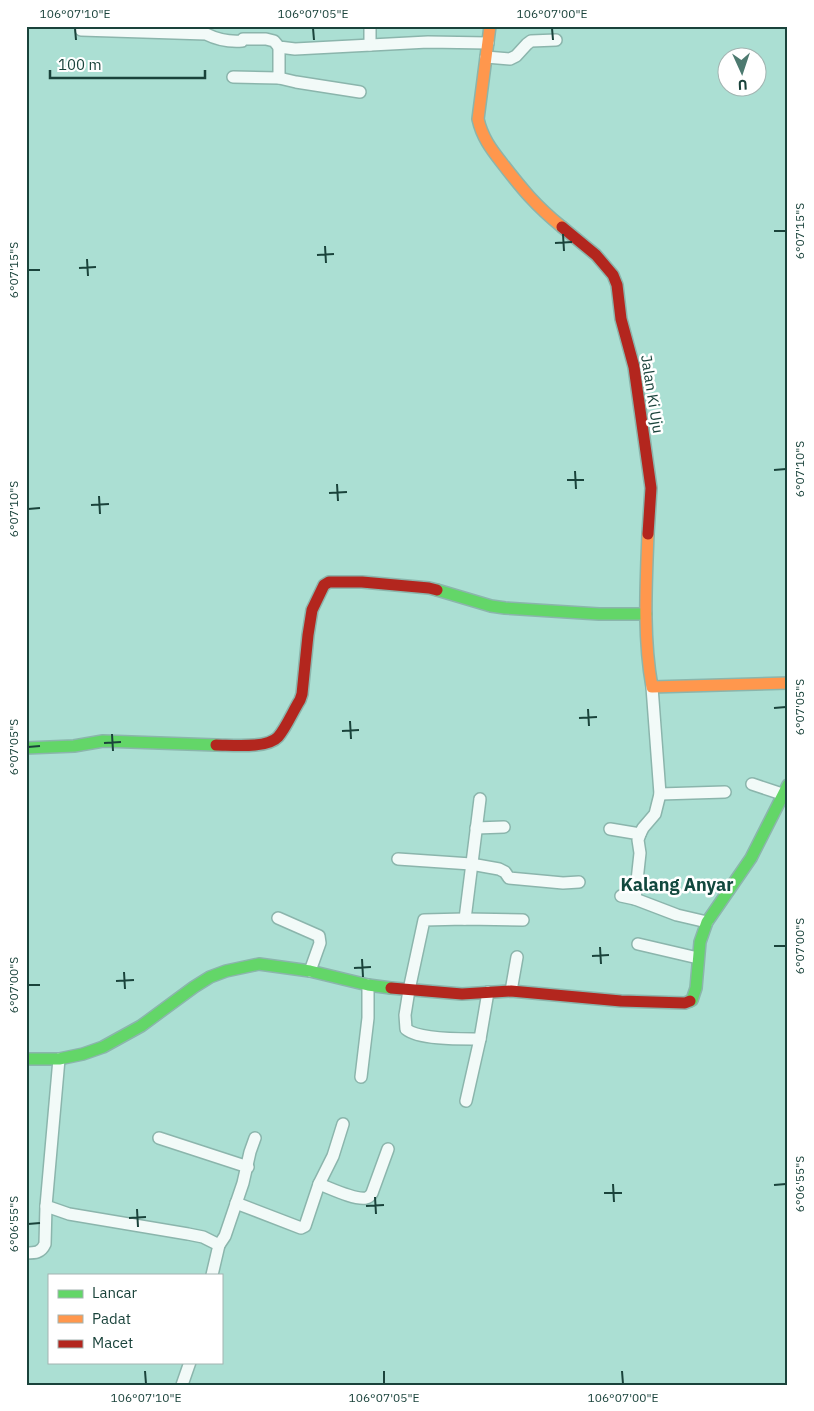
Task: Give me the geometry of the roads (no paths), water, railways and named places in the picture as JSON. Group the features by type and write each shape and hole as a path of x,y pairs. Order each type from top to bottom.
{"street":[{"path":"370,26 370,45"},
{"name":"Jalan Ki Uju","path":"490,26 478,119 480,132 519,187 538,206 581,241 609,270 615,280 621,318 634,367 651,488 646,614 649,670 652,687"},
{"path":"81,30 142,29 206,34 218,40 266,39 274,41 279,47 279,78"},
{"path":"486,57 510,60 531,41 556,40"},
{"path":"279,47 304,49 428,42 488,43"},
{"path":"233,78 279,78 360,92"},
{"path":"26,748 74,746 103,741 255,745 272,742 282,731 300,700 312,610 324,585 329,582 362,582 430,588 491,606 505,608 599,614 646,614"},
{"path":"634,899 640,853 638,840 643,828 656,814 660,794 652,687 788,683"},
{"path":"26,1059 60,1060 103,1047 141,1026 210,977 226,971 259,964 310,971 368,985 409,990 462,994 511,991 621,1001 685,1003 692,1000 696,988 700,942 707,922 750,858 785,790 752,784"},
{"path":"660,794 726,792"},
{"path":"465,919 480,799"},
{"path":"476,828 504,827"},
{"path":"610,829 640,834"},
{"path":"398,859 471,864 499,869 505,872 509,878 563,883 579,882"},
{"path":"621,896 668,912 707,922"},
{"path":"278,918 319,936 320,943 310,971"},
{"path":"480,1039 442,1038 415,1034 406,1029 405,1015 409,990 424,920 523,920"},
{"path":"638,944 698,958"},
{"path":"511,991 517,957"},
{"path":"361,1077 368,1018 368,985"},
{"path":"466,1101 488,992"},
{"path":"26,1252 38,1252 45,1244 46,1206 60,1060"},
{"path":"236,1203 303,1228 319,1184 333,1156 344,1124"},
{"path":"159,1138 248,1167"},
{"path":"212,1274 219,1245 225,1236 248,1167 250,1152 255,1138"},
{"path":"319,1184 357,1197 370,1197 388,1149"},
{"path":"46,1206 69,1214 203,1237 219,1245"},
{"path":"182,1385 189,1364"}],"district":[{"name":"Kalang Anyar","path":"677,885"}]}
